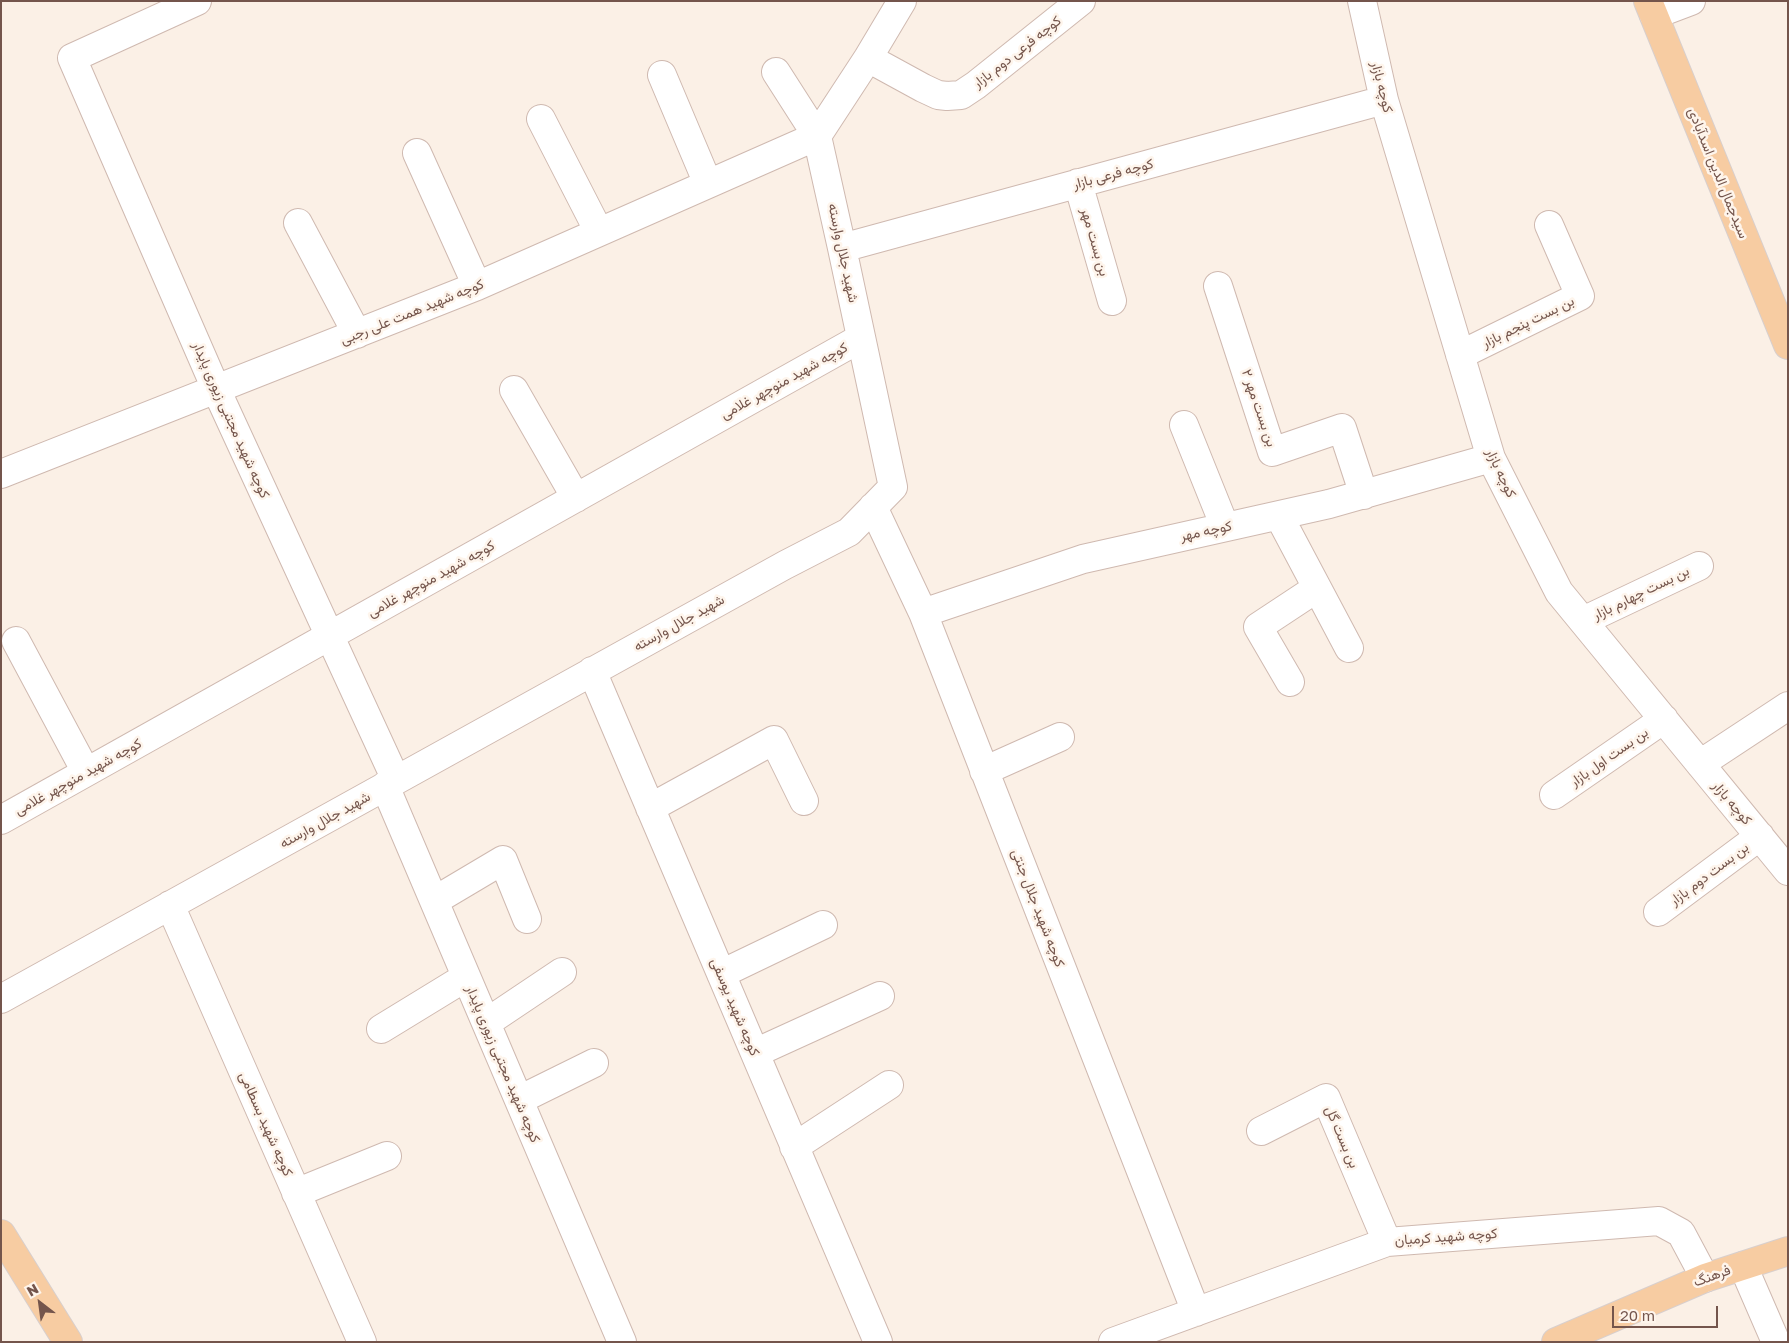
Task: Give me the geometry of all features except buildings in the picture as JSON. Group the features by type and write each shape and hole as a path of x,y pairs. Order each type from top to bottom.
{"main road":[{"name":"سیدجمال الدین اسدآبادی","path":"1651,8 1788,345"},
{"path":"1,1234 68,1342"},
{"name":"فرهنگ","path":"1556,1342 1705,1278 1788,1251"}],"street":[{"name":"کوچه شهید مجتبی زیوری پایدار","path":"197,1 72,58 216,389 330,636 390,783 434,901 622,1342"},
{"path":"776,72 817,136 868,58 902,1"},
{"name":"کوچه فرعی دوم بازار","path":"868,58 938,95 961,95 1081,1"},
{"name":"کوچه بازار","path":"1362,1 1384,100 1492,458 1559,592 1788,871"},
{"path":"1651,8 1691,1"},
{"path":"662,75 708,184"},
{"name":"کوچه فرعی بازار","path":"842,248 1384,100"},
{"path":"541,119 599,232"},
{"name":"کوچه شهید همت علی رجبی","path":"1,474 477,286 817,136"},
{"name":"شهید جلال وارسته","path":"1,999 592,671 849,532 893,487 817,136"},
{"path":"417,153 477,286"},
{"name":"بن بست مهر","path":"1078,183 1112,301"},
{"path":"298,223 356,334"},
{"name":"بن بست پنجم بازار","path":"1460,355 1580,296 1549,225"},
{"name":"بن بست مهر ۲","path":"1218,286 1272,452 1342,428 1364,495"},
{"name":"کوچه شهید منوچهر غلامی","path":"1,820 861,338"},
{"path":"514,390 576,498"},
{"path":"1184,426 1225,527"},
{"name":"کوچه مهر","path":"922,613 1083,559 1329,504 1492,458"},
{"name":"کوچه شهید جلال جنتی","path":"873,507 922,613 1196,1312"},
{"path":"1279,516 1349,648"},
{"name":"بن بست چهارم بازار","path":"1583,621 1699,566"},
{"path":"1290,682 1258,628 1318,588"},
{"path":"16,641 86,772"},
{"name":"کوچه شهید یوسفی","path":"592,671 878,1342"},
{"path":"1700,764 1788,706"},
{"name":"بن بست اول بازار","path":"1554,795 1664,719"},
{"path":"984,771 1060,737"},
{"path":"650,808 774,740 804,801"},
{"name":"بن بست دوم بازار","path":"1658,912 1760,836"},
{"path":"434,901 504,860 527,919"},
{"name":"کوچه شهید بسطامی","path":"170,905 362,1342"},
{"path":"721,974 824,925"},
{"path":"486,1022 562,972"},
{"path":"381,1029 466,977"},
{"path":"754,1053 880,996"},
{"path":"519,1100 594,1063"},
{"path":"794,1146 889,1085"},
{"name":"بن بست گل","path":"1261,1131 1326,1098 1387,1242"},
{"path":"296,1193 387,1156"},
{"name":"کوچه شهید کرمیان","path":"1113,1342 1387,1242 1659,1221 1681,1233 1705,1278"},
{"path":"1743,1266 1776,1342"}]}
